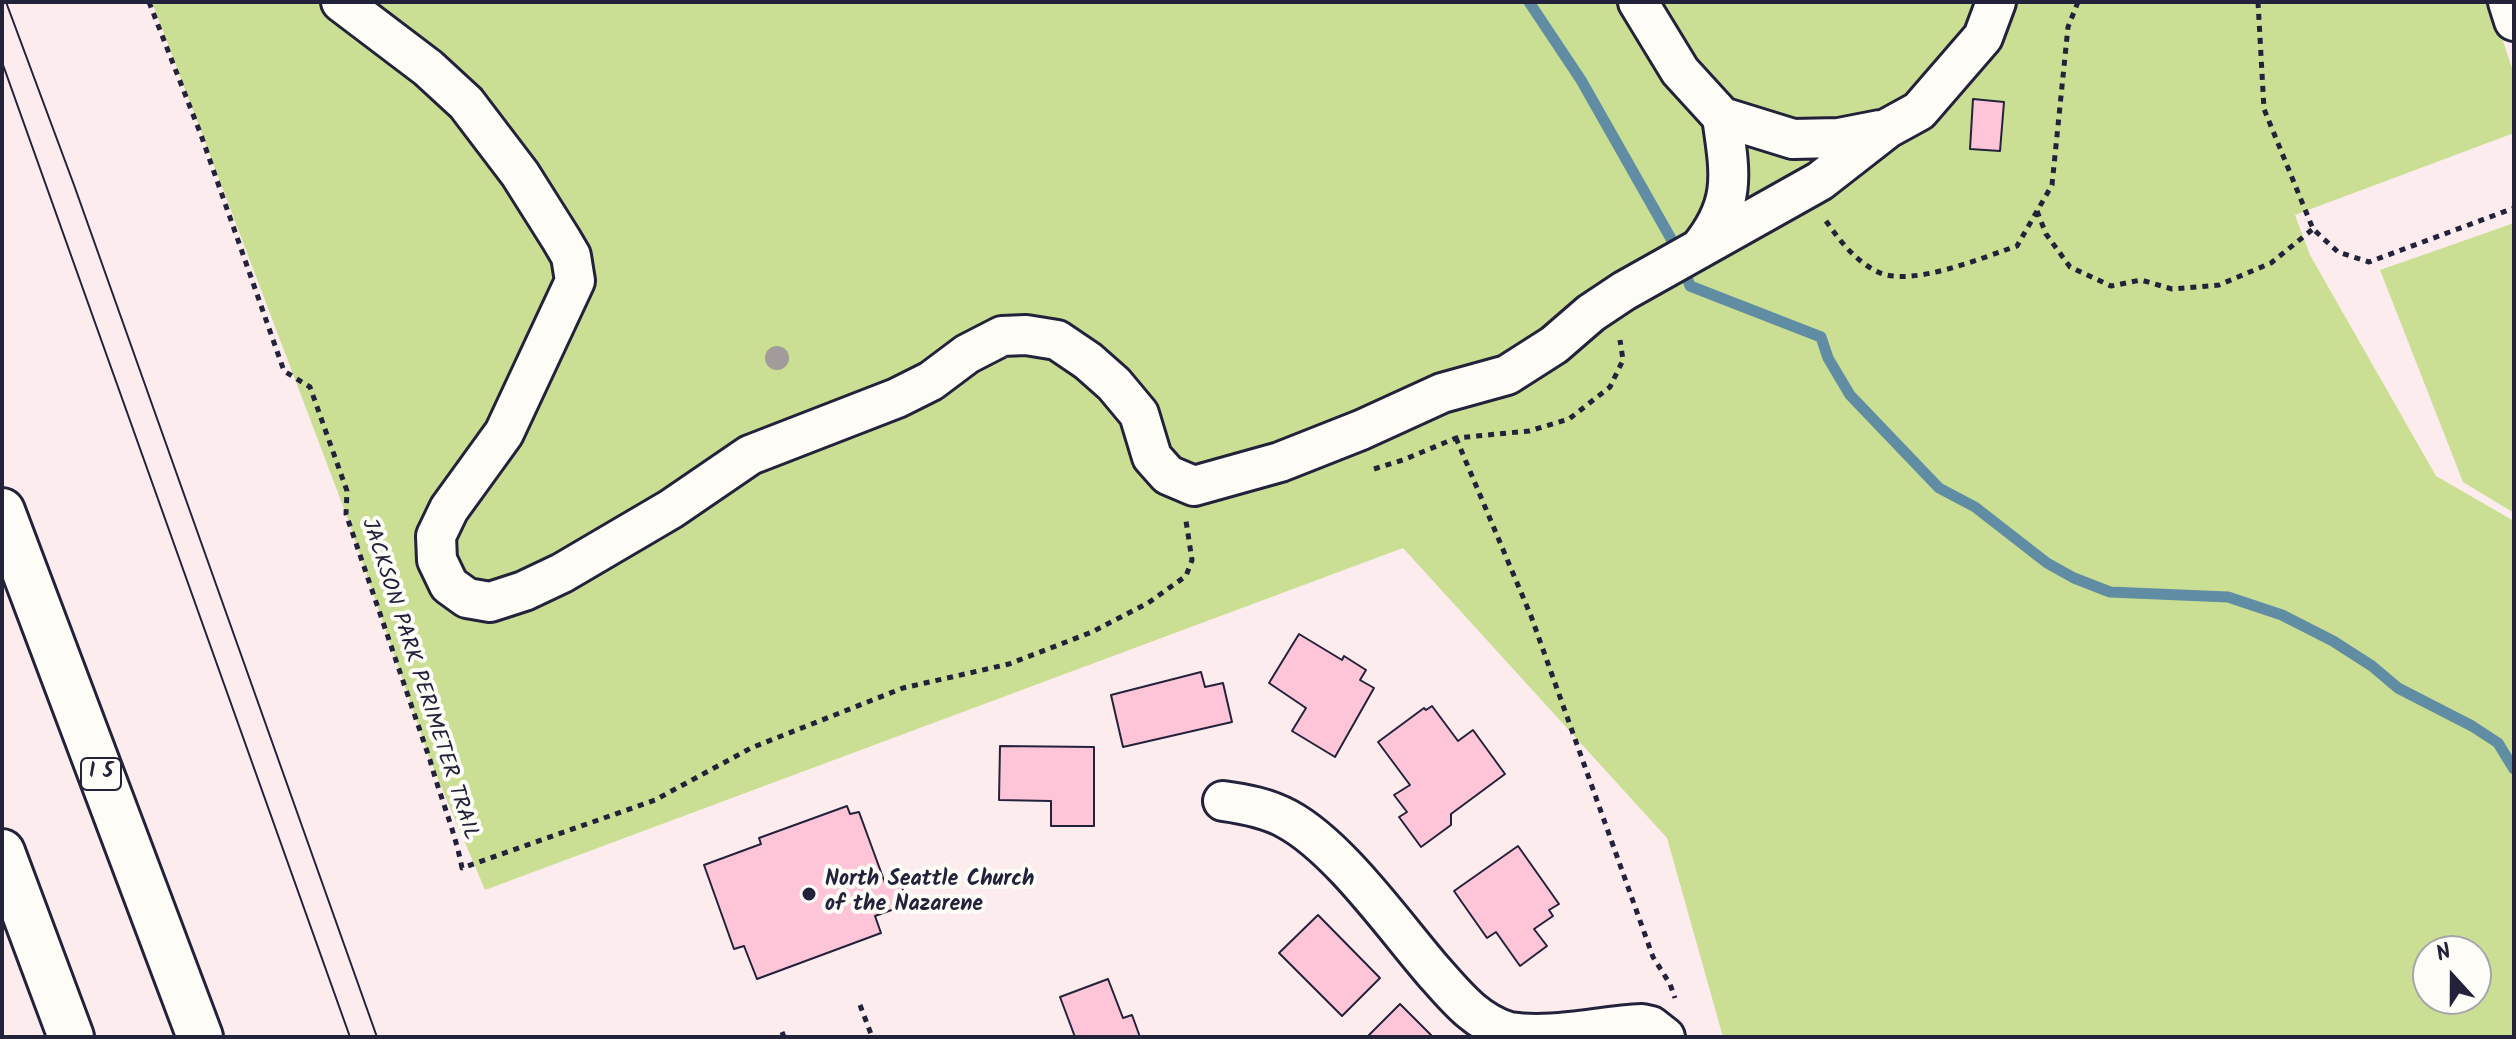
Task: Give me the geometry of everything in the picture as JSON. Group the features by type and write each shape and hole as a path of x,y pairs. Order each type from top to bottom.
{"highway":[{"name":"I 5","path":"2,511 200,1037"},
{"path":"2,852 71,1037"}],"street":[{"path":"341,2 428,68 466,103 520,174 571,256 575,281 504,433 449,509 436,536 437,560 449,585 467,598 490,602 524,591 562,573 671,509 750,455 897,398 931,381 967,354 1002,336 1026,335 1057,340 1088,361 1114,384 1139,414 1152,457 1168,475 1194,486 1280,462 1442,393 1507,375 1554,345 1591,313 1624,291 1820,181 1888,128 1919,111 1983,37 1996,2"},
{"path":"1638,2 1680,71 1722,117 1793,139 1839,138 1888,128"},
{"path":"2508,2 2514,21"},
{"path":"1698,251 1717,227 1728,197 1729,165 1722,117"},
{"path":"1223,801 1248,804 1279,815 1317,841 1342,864 1453,994 1479,1018 1495,1027 1528,1036 1551,1036 1664,1022"}],"path":[{"name":"JACKSON PARK PERIMETER TRAIL","path":"149,2 201,135 284,371 310,387 347,491 346,514 440,796 455,832 462,868 655,800 751,748 903,688 1009,664 1092,632 1148,603 1186,576"},
{"path":"1821,213 1844,247 1880,273 1911,276 1944,271 2017,246 2052,185 2068,27 2078,2"},
{"path":"2258,2 2264,109 2313,229 2338,252 2369,262 2514,208"},
{"path":"2037,211 2046,234 2070,267 2111,286 2141,280 2172,289 2219,285 2271,263 2313,229"},
{"path":"1363,472 1403,460 1456,438 1529,431 1569,419 1610,387 1623,360"},
{"path":"1456,438 1531,616 1653,957 1670,984 1664,1022"},
{"path":"860,1005 871,1034"}],"green space":[{"path":"152,2 2490,2 2514,74 2514,133 2295,215 2310,255 2436,476 2514,521 2514,1037 1723,1037 1667,838 1403,548 485,890 430,760 346,514"},
{"path":"2514,223 2514,513 2463,482 2380,270"}],"building":[{"path":"1973,99 2004,102 2000,151 1970,149"},
{"path":"1299,634 1342,660 1344,656 1366,670 1360,680 1374,688 1335,757 1292,731 1306,708 1269,683"},
{"path":"1201,672 1205,687 1223,683 1232,722 1123,747 1111,695"},
{"path":"1432,706 1458,741 1473,730 1505,774 1451,814 1451,825 1421,847 1399,817 1407,812 1394,795 1410,785 1378,742 1424,708 1426,710"},
{"path":"1000,746 1094,747 1094,826 1051,826 1051,801 999,800"},
{"name":"North Seattle Church of the Nazarene","path":"847,806 850,814 859,812 885,883 899,878 908,904 875,916 881,933 757,979 744,946 734,949 704,865 761,844 759,838"},
{"path":"1518,846 1559,904 1549,910 1553,916 1534,929 1547,946 1520,966 1496,932 1487,938 1454,891"},
{"path":"1318,915 1380,978 1342,1016 1279,953"},
{"path":"1108,979 1123,1018 1132,1015 1140,1037 1075,1037 1060,997"},
{"path":"1400,1004 1433,1037 1367,1037"}],"waterway":[{"path":"1529,2 1581,80 1678,251 1690,286 1821,337 1828,358 1850,395 1939,488 1975,507 2047,563 2110,592 2228,597 2282,615 2333,641 2372,666 2398,688 2498,743 2514,769"}],"tram line":[{"path":"6,2 377,1037"},
{"path":"2,62 350,1037"}],"place":[{"name":"North Seattle Church of the Nazarene","path":"809,894"}]}
